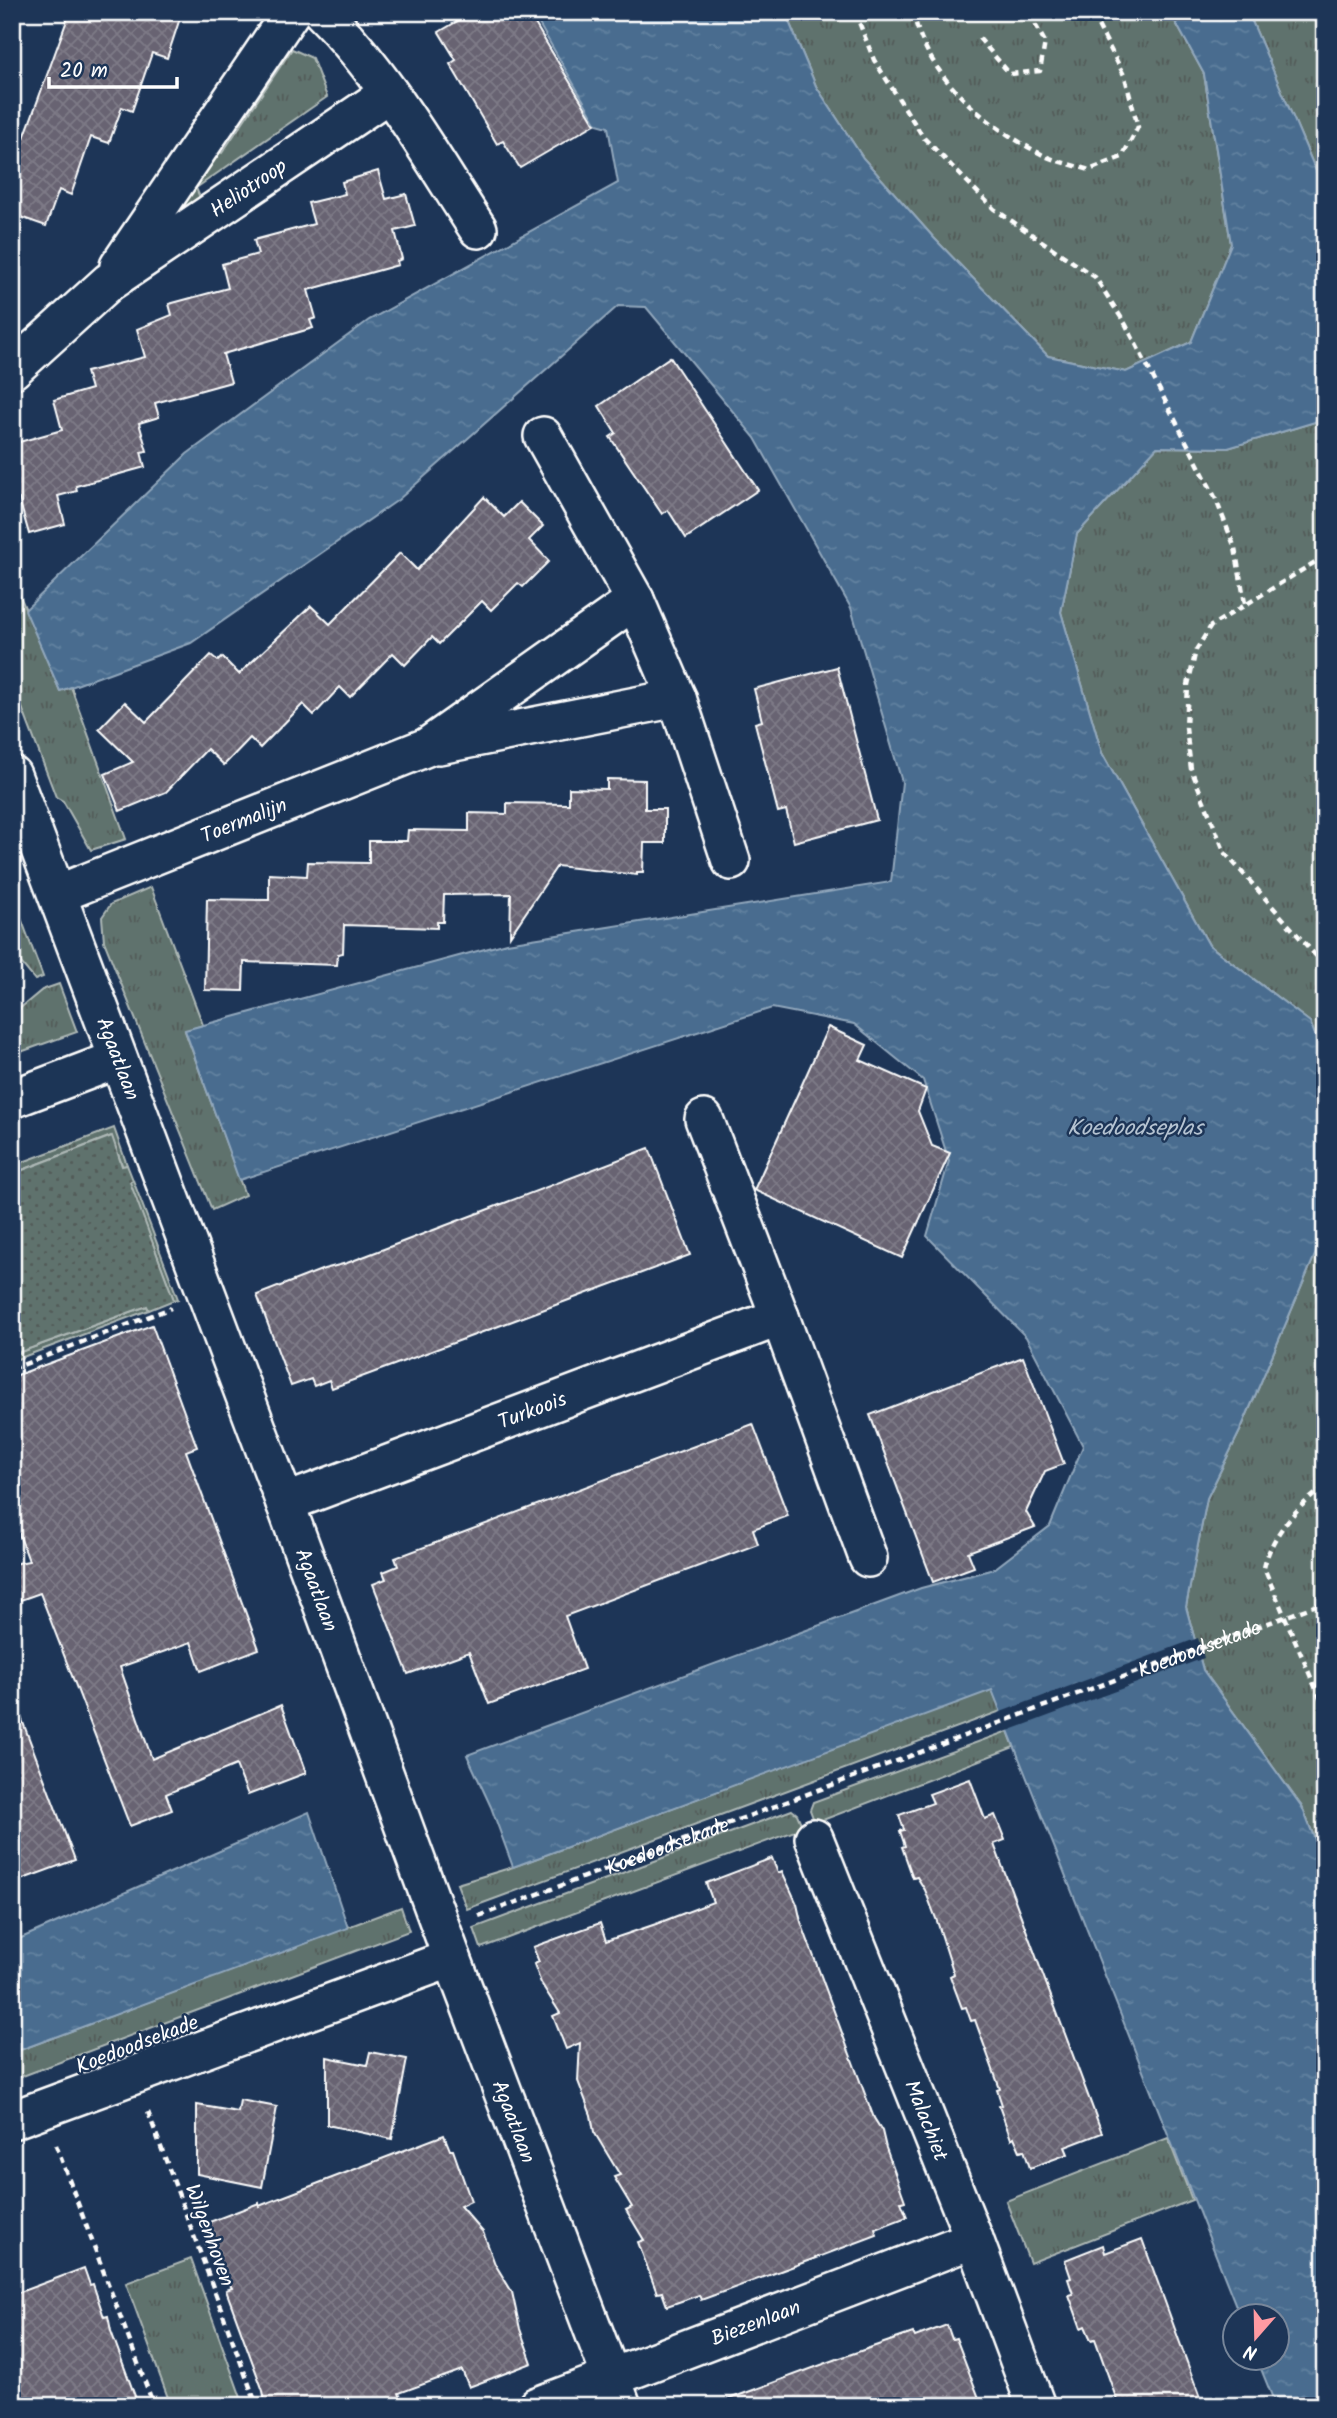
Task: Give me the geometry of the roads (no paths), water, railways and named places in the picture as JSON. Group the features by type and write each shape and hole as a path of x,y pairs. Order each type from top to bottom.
{"street":[{"name":"Heliotroop","path":"109,282 291,12"},
{"path":"322,12 389,93 478,229"},
{"name":"Heliotroop","path":"12,370 109,282 389,93"},
{"path":"543,436 635,600 677,698 731,861"},
{"name":"Toermalijn","path":"427,747 635,600"},
{"name":"Toermalijn","path":"58,894 427,747 677,698"},
{"name":"Agaatlaan","path":"12,775 447,1944 618,2392"},
{"path":"12,1099 118,1059"},
{"path":"704,1119 869,1558"},
{"name":"Turkoois","path":"285,1503 780,1317"},
{"name":"Malachiet","path":"814,1838 974,2239 1036,2406"},
{"name":"Koedoodsekade","path":"27,2114 135,2075 447,1944"},
{"name":"Biezenlaan","path":"537,2406 618,2392 974,2239"}],"water":[{"name":"Koedoodseplas","path":"532,12 785,12 816,86 863,158 934,238 1048,356 1126,372 1191,342 1231,244 1204,74 1170,12 1248,12 1325,192 1325,406 1315,422 1228,448 1157,447 1077,534 1061,612 1102,753 1209,945 1310,1022 1325,1061 1325,1219 1315,1255 1240,1431 1207,1498 1186,1607 1203,1670 1302,1807 1325,1865 1325,2406 1276,2406 1262,2372 1292,2372 1292,2302 1234,2302 992,1690 513,1867 491,1807 467,1755 921,1588 994,1569 1050,1526 1083,1446 1026,1337 927,1236 949,1161 923,1080 854,1024 772,1008 239,1180 185,1030 507,943 891,882 902,782 851,608 755,438 646,307 618,306 398,500 191,643 60,691 25,610 187,454 369,320 618,183 608,127 597,124"},
{"path":"309,1812 348,1928 12,2053 12,1942"}]}
